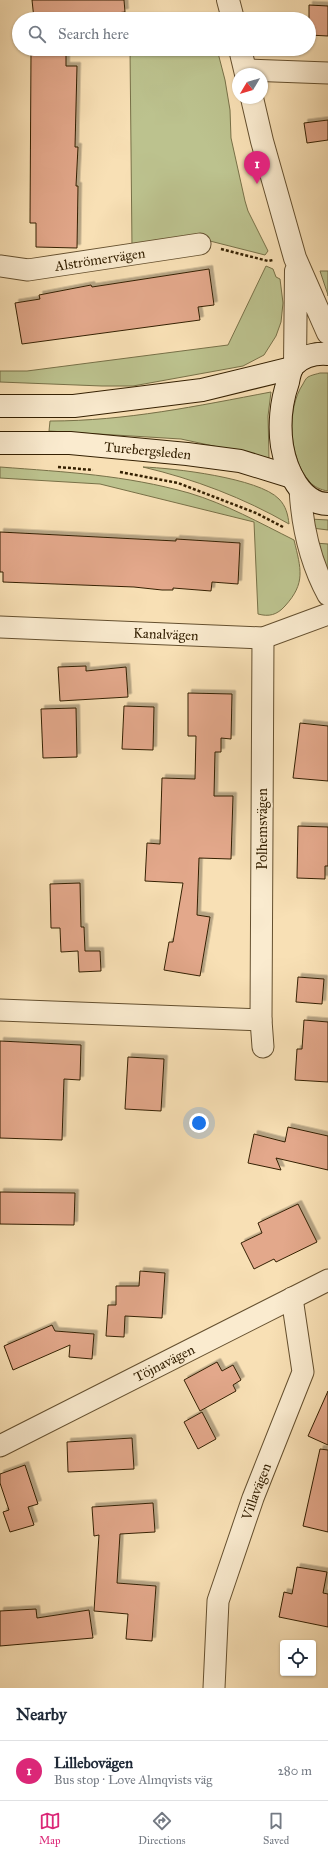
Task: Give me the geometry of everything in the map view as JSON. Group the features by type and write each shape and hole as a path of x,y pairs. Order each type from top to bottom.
{"main road":[{"path":"228,0 231,12"},
{"path":"242,56 245,68"},
{"path":"253,104 262,141 295,258 328,333"},
{"path":"295,258 294,366 282,406 282,446 296,483"},
{"path":"0,406 74,406 202,390 294,366 318,353 328,354"},
{"name":"Turebergsleden","path":"0,443 70,443 187,454 240,461 296,483 308,498 320,504 328,504"}],"street":[{"path":"268,72 328,73"},
{"name":"Alströmervägen","path":"0,266 28,270 200,244"},
{"path":"296,483 305,533 319,578 328,595"},
{"name":"Kanalvägen","path":"0,627 263,638 328,614"},
{"name":"Polhemsvägen","path":"263,638 261,1020 263,1047"},
{"path":"0,1010 261,1020"},
{"name":"Töjnavägen","path":"0,1446 328,1280"},
{"name":"Villavägen","path":"214,1688 218,1601 253,1498 303,1372 292,1298"}],"path":[{"path":"200,244 268,260 295,258"},
{"path":"54,467 100,470"},
{"path":"116,471 178,483 256,513 289,530 305,533"}],"green space":[{"path":"130,56 219,56 230,110 231,138 245,201 248,211 268,251 265,255 202,239 132,248"},
{"path":"266,266 273,269 276,277 280,279 283,303 281,322 276,336 264,355 243,366 133,386 0,382 0,371 27,371 228,345"},
{"path":"320,271 328,271 328,295"},
{"path":"320,373 328,373 328,491 313,485 302,471 297,460 292,433 294,406 304,381 311,376"},
{"path":"271,392 268,416 269,458 181,439 49,431 50,421 134,416"},
{"path":"0,467 118,478 165,487 203,497 243,514 294,540 300,568 299,583 292,598 279,611 269,615 258,614 254,522 100,484 0,478"},
{"path":"143,467 194,472 254,485 269,492 279,499 286,511 289,524 218,490 181,477"},
{"path":"310,519 328,520 328,530 312,528"},
{"path":"315,543 328,544 328,583"}],"building":[{"path":"32,0 124,0 125,12 33,12"},
{"path":"309,5 328,6 328,36 316,35 316,12 309,12"},
{"path":"31,56 66,56 66,66 77,66 75,147 78,147 76,186 78,186 77,248 36,247 36,223 30,223"},
{"path":"328,120 328,140 307,143 304,123"},
{"path":"209,269 214,305 198,307 200,320 22,344 15,303 40,299 39,295 91,285 92,287"},
{"path":"0,532 240,543 238,584 212,582 211,591 173,588 173,590 162,590 134,587 3,582 3,572 0,572"},
{"path":"86,666 86,671 126,667 128,697 60,701 58,667"},
{"path":"188,693 232,694 231,739 221,738 221,752 215,752 214,796 233,796 231,859 199,858 197,915 210,917 200,976 164,970 169,942 173,942 183,883 145,881 147,843 160,844 162,778 195,779 196,736 188,736"},
{"path":"124,706 154,707 153,750 122,749"},
{"path":"76,708 77,757 43,758 41,709"},
{"path":"300,723 328,726 328,781 293,778"},
{"path":"298,826 328,827 328,866 325,866 325,879 297,878"},
{"path":"80,883 81,927 84,927 85,951 100,951 101,971 79,972 78,951 61,952 60,928 51,928 50,884"},
{"path":"298,977 324,979 322,1004 296,1002"},
{"path":"304,1020 328,1022 328,1082 295,1080 297,1049 302,1049"},
{"path":"0,1041 81,1045 80,1080 64,1079 62,1140 0,1138"},
{"path":"128,1057 164,1059 161,1111 125,1109"},
{"path":"288,1127 328,1136 328,1170 276,1158 281,1170 248,1163 254,1134 285,1142"},
{"path":"0,1192 75,1193 74,1225 0,1224"},
{"path":"298,1204 317,1242 276,1262 274,1259 254,1269 241,1243 262,1233 258,1223"},
{"path":"140,1271 165,1273 162,1318 125,1316 124,1337 106,1336 108,1305 116,1305 116,1286 139,1286"},
{"path":"52,1325 55,1331 94,1334 92,1359 69,1357 70,1345 13,1370 4,1346"},
{"path":"217,1362 222,1371 233,1365 241,1380 233,1385 236,1391 200,1411 184,1380"},
{"path":"328,1391 328,1445 308,1436"},
{"path":"202,1412 216,1439 198,1449 184,1422"},
{"path":"132,1438 134,1469 68,1472 67,1442"},
{"path":"320,1449 328,1450 328,1532 303,1526"},
{"path":"25,1465 38,1504 28,1507 34,1525 10,1532 3,1512 9,1510 0,1483 0,1474"},
{"path":"153,1503 155,1532 120,1534 117,1583 156,1586 152,1641 126,1639 128,1614 94,1611 99,1535 94,1536 92,1507"},
{"path":"297,1567 327,1572 323,1593 328,1594 328,1627 279,1617 284,1592 292,1594"},
{"path":"36,1609 37,1618 89,1610 93,1638 0,1646 0,1611"}],"place":[{"name":"Lillebovägen","path":"257,184"}]}
